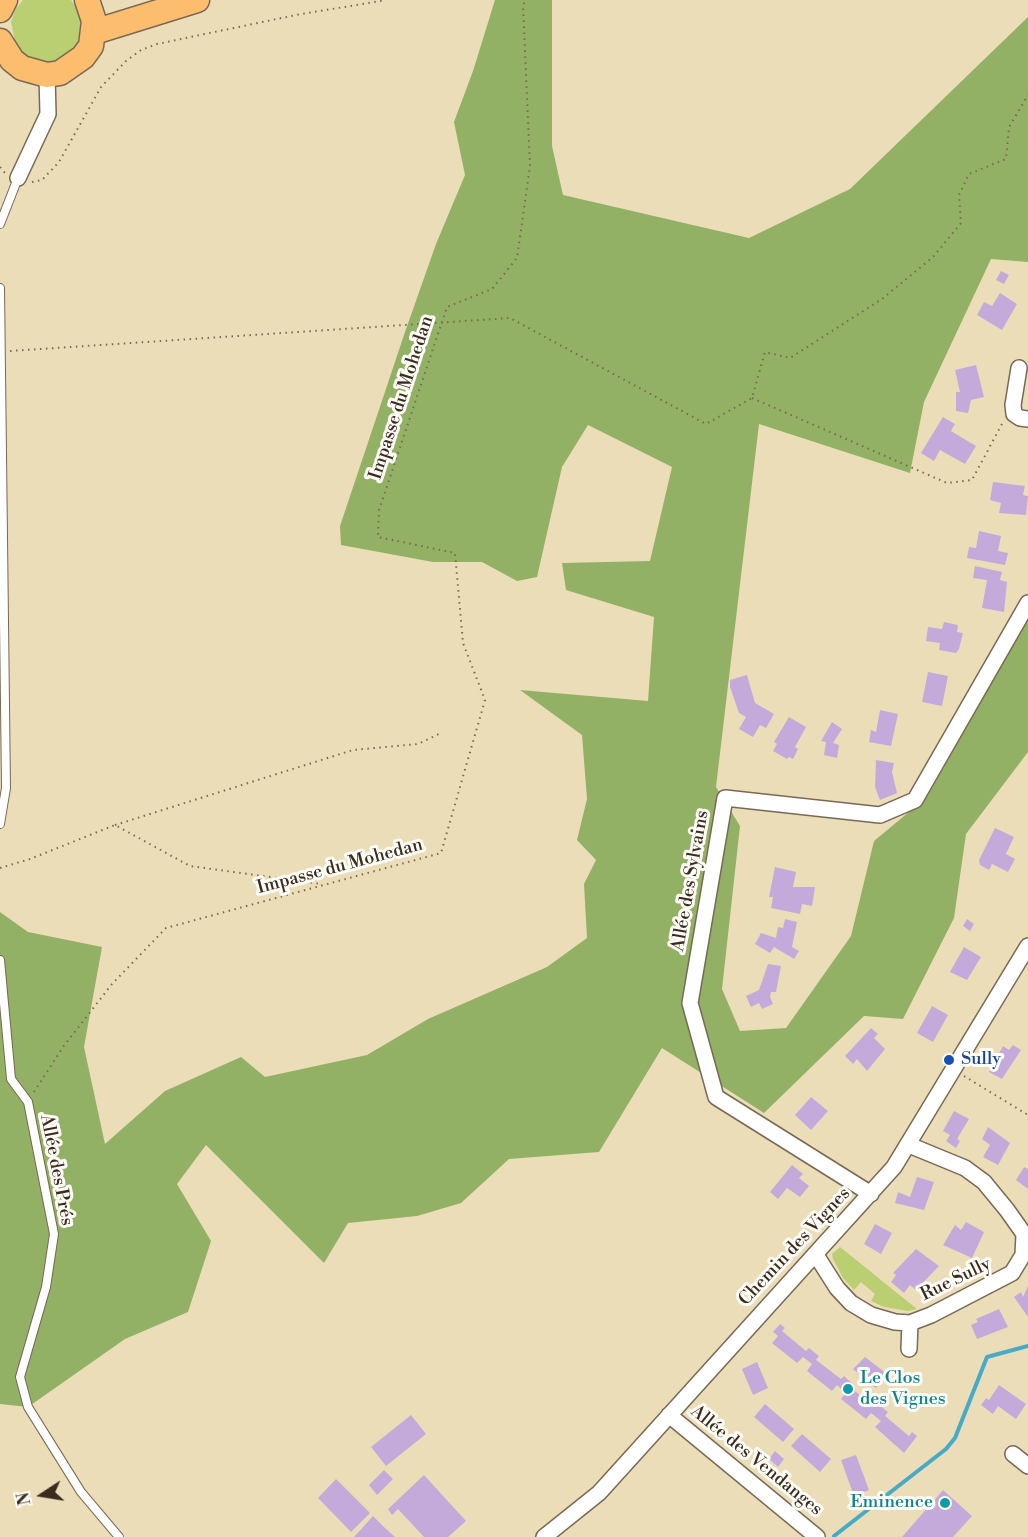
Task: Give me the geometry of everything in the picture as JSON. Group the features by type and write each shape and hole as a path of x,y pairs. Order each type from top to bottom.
{"main road":[{"path":"0,10 5,0"},
{"path":"4,54 28,71 46,75 60,73 78,62 90,45 94,32 94,21 87,0"},
{"path":"94,32 197,0"}],"street":[{"path":"18,178 48,114 46,75"},
{"path":"1019,368 1013,405 1014,414 1028,419"},
{"name":"Allée des Sylvains","path":"871,1194 716,1097 690,1003 724,798 880,816 915,800 1028,603"},
{"name":"Chemin des Vignes","path":"544,1537 599,1493 871,1194 909,1145 1028,946"},
{"name":"Rue Sully","path":"816,1255 837,1288 851,1303 871,1315 910,1323 932,1315 1012,1273 1023,1255 1026,1233 984,1182 964,1168 909,1145"},
{"name":"Rue Sully","path":"909,1349 910,1323"},
{"name":"Allée des Vendanges","path":"669,1415 817,1537"},
{"path":"1013,1454 1028,1466"}],"lane":[{"path":"0,224 18,178"},
{"path":"0,288 6,788 0,824"},
{"name":"Allée des Prés","path":"0,960 11,1079 28,1102 54,1234 46,1287 20,1377 28,1407 81,1492 119,1537"}],"path":[{"path":"0,167 5,174 27,184 42,180 59,162 101,87 126,61 141,50 157,44 274,20 386,0"},
{"name":"Impasse du Mohedan","path":"28,1102 63,1047 111,984 166,928 441,854 485,700 463,643 455,553 378,537 380,510 447,307 492,289 517,258 530,166 524,5 526,0"},
{"path":"1,351 510,318 705,424 753,398 765,352 790,358 882,299 933,257 961,223 959,195 969,174 1006,159 1009,127 1028,96"},
{"path":"753,398 947,483 972,480 1013,405"},
{"path":"0,868 30,859 116,825 353,750 418,744 441,733"},
{"path":"116,825 190,866 324,884"},
{"path":"954,1070 1028,1115"}],"green space":[{"path":"23,0 71,0 82,16 83,28 75,49 57,62 34,61 24,55 16,46 11,22 15,10"},
{"path":"495,0 552,0 552,146 563,195 749,238 850,189 1028,17 1028,262 991,259 924,402 910,473 759,424 716,787 740,826 722,989 740,1031 786,1028 851,936 874,841 927,797 1028,619 1028,752 966,834 954,918 903,1019 864,1016 764,1113 662,1048 599,1152 509,1159 461,1203 417,1216 348,1223 324,1263 206,1145 177,1184 211,1241 188,1312 125,1339 28,1407 0,1404 0,912 28,932 102,947 84,1047 105,1144 165,1091 241,1057 265,1077 367,1055 428,1019 547,967 587,938 584,884 596,860 577,840 587,799 582,735 520,690 648,701 654,617 566,590 562,563 650,561 672,467 588,425 562,467 537,577 517,581 482,562 433,562 341,545 340,526 405,332 436,244 465,175 454,122"},
{"path":"840,1247 917,1309 908,1311 884,1307 871,1301 875,1294 861,1282 854,1290 843,1278 833,1259 832,1254"}],"building":[{"path":"1001,271 1009,275 1004,284 996,280"},
{"path":"1000,293 1017,304 1002,330 977,315 984,302 992,306"},
{"path":"976,365 984,397 971,400 968,413 956,411 956,392 960,392 955,370"},
{"path":"943,417 955,424 951,431 976,446 965,464 940,450 934,461 921,453"},
{"path":"993,482 1025,486 1023,495 1028,496 1026,515 999,513 1001,503 990,500"},
{"path":"979,531 1001,536 998,551 1008,553 1005,565 967,558 969,547 976,548"},
{"path":"975,566 1002,572 1000,580 1007,582 1004,612 982,608 987,580 973,578"},
{"path":"944,622 958,625 957,632 963,633 956,653 939,650 940,643 926,641 928,627 942,629"},
{"path":"928,672 948,676 942,706 922,702"},
{"path":"747,675 755,703 774,714 766,728 760,725 753,737 739,729 746,717 739,713 730,687 730,680"},
{"path":"880,710 898,714 891,746 869,742 871,730 876,732"},
{"path":"789,717 806,727 795,747 798,749 793,759 789,757 787,759 773,751 777,744 774,742"},
{"path":"832,722 842,729 833,743 839,745 837,758 824,755 826,742 821,741"},
{"path":"876,760 894,763 892,772 897,793 880,800 875,787"},
{"path":"995,828 1014,837 1006,854 1015,859 1008,872 992,864 989,870 980,865 979,860"},
{"path":"775,867 796,872 793,887 815,887 812,906 802,904 800,914 771,908 773,897 769,897"},
{"path":"785,919 797,922 792,947 799,951 794,959 774,947 770,953 755,944 761,933 776,938 778,927 783,928"},
{"path":"967,919 974,924 970,931 963,926"},
{"path":"964,947 981,957 967,980 950,972"},
{"path":"768,964 781,966 776,992 771,992 770,997 773,1004 762,1009 759,1003 751,1007 746,996 759,990"},
{"path":"932,1006 948,1015 933,1042 917,1033"},
{"path":"871,1028 878,1034 874,1038 885,1049 867,1071 857,1059 853,1064 845,1056"},
{"path":"1013,1045 1021,1050 1002,1079 989,1072 1003,1046 1009,1050"},
{"path":"811,1097 828,1111 811,1130 795,1115"},
{"path":"954,1111 969,1119 957,1139 960,1141 956,1148 946,1141 950,1135 943,1131"},
{"path":"988,1127 1010,1143 998,1165 983,1157 990,1145 982,1139"},
{"path":"792,1165 803,1174 799,1178 809,1186 800,1197 787,1188 778,1199 770,1192"},
{"path":"1024,1167 1028,1169 1028,1189 1016,1180"},
{"path":"917,1177 934,1182 924,1210 895,1203 898,1192 910,1197"},
{"path":"966,1222 984,1232 972,1258 943,1245 955,1225 961,1230"},
{"path":"875,1224 892,1233 881,1254 864,1244"},
{"path":"916,1249 939,1266 916,1290 910,1285 904,1293 891,1282 896,1275 893,1273"},
{"path":"1028,1286 1028,1317 1014,1297 1021,1292 1023,1297"},
{"path":"999,1309 1008,1327 977,1339 971,1325 978,1322 976,1319"},
{"name":"Le Clos des Vignes","path":"780,1324 785,1328 782,1331 806,1351 809,1348 819,1356 816,1360 841,1379 844,1376 853,1384 851,1388 875,1407 878,1404 888,1412 885,1416 909,1436 912,1432 917,1436 904,1453 875,1427 881,1421 871,1413 866,1419 841,1399 846,1393 837,1385 832,1391 807,1371 812,1364 803,1357 797,1363 772,1343 778,1336 773,1332"},
{"path":"865,1357 887,1374 876,1388 853,1369"},
{"path":"757,1362 768,1388 753,1395 742,1369"},
{"path":"999,1385 1026,1404 1016,1419 998,1406 993,1414 981,1405 986,1398 989,1400"},
{"path":"765,1404 794,1429 783,1442 754,1417"},
{"path":"411,1415 426,1434 386,1466 371,1447"},
{"path":"802,1434 831,1459 820,1472 791,1446"},
{"path":"775,1451 784,1459 778,1467 769,1459"},
{"path":"856,1455 869,1490 854,1496 841,1460"},
{"path":"384,1470 393,1479 377,1495 369,1485"},
{"path":"424,1475 466,1521 448,1537 424,1537 398,1509 392,1515 388,1509"},
{"path":"336,1479 370,1513 351,1532 318,1498"},
{"name":"Eminence","path":"943,1490 972,1516 953,1537 902,1537"},
{"path":"373,1516 385,1528 395,1537 354,1537"}],"waterway":[{"path":"834,1536 946,1449 955,1438 987,1357 1028,1346"}],"place":[{"name":"Sully","path":"949,1060"},
{"name":"Le Clos des Vignes","path":"848,1389"},
{"name":"Eminence","path":"945,1503"}]}
